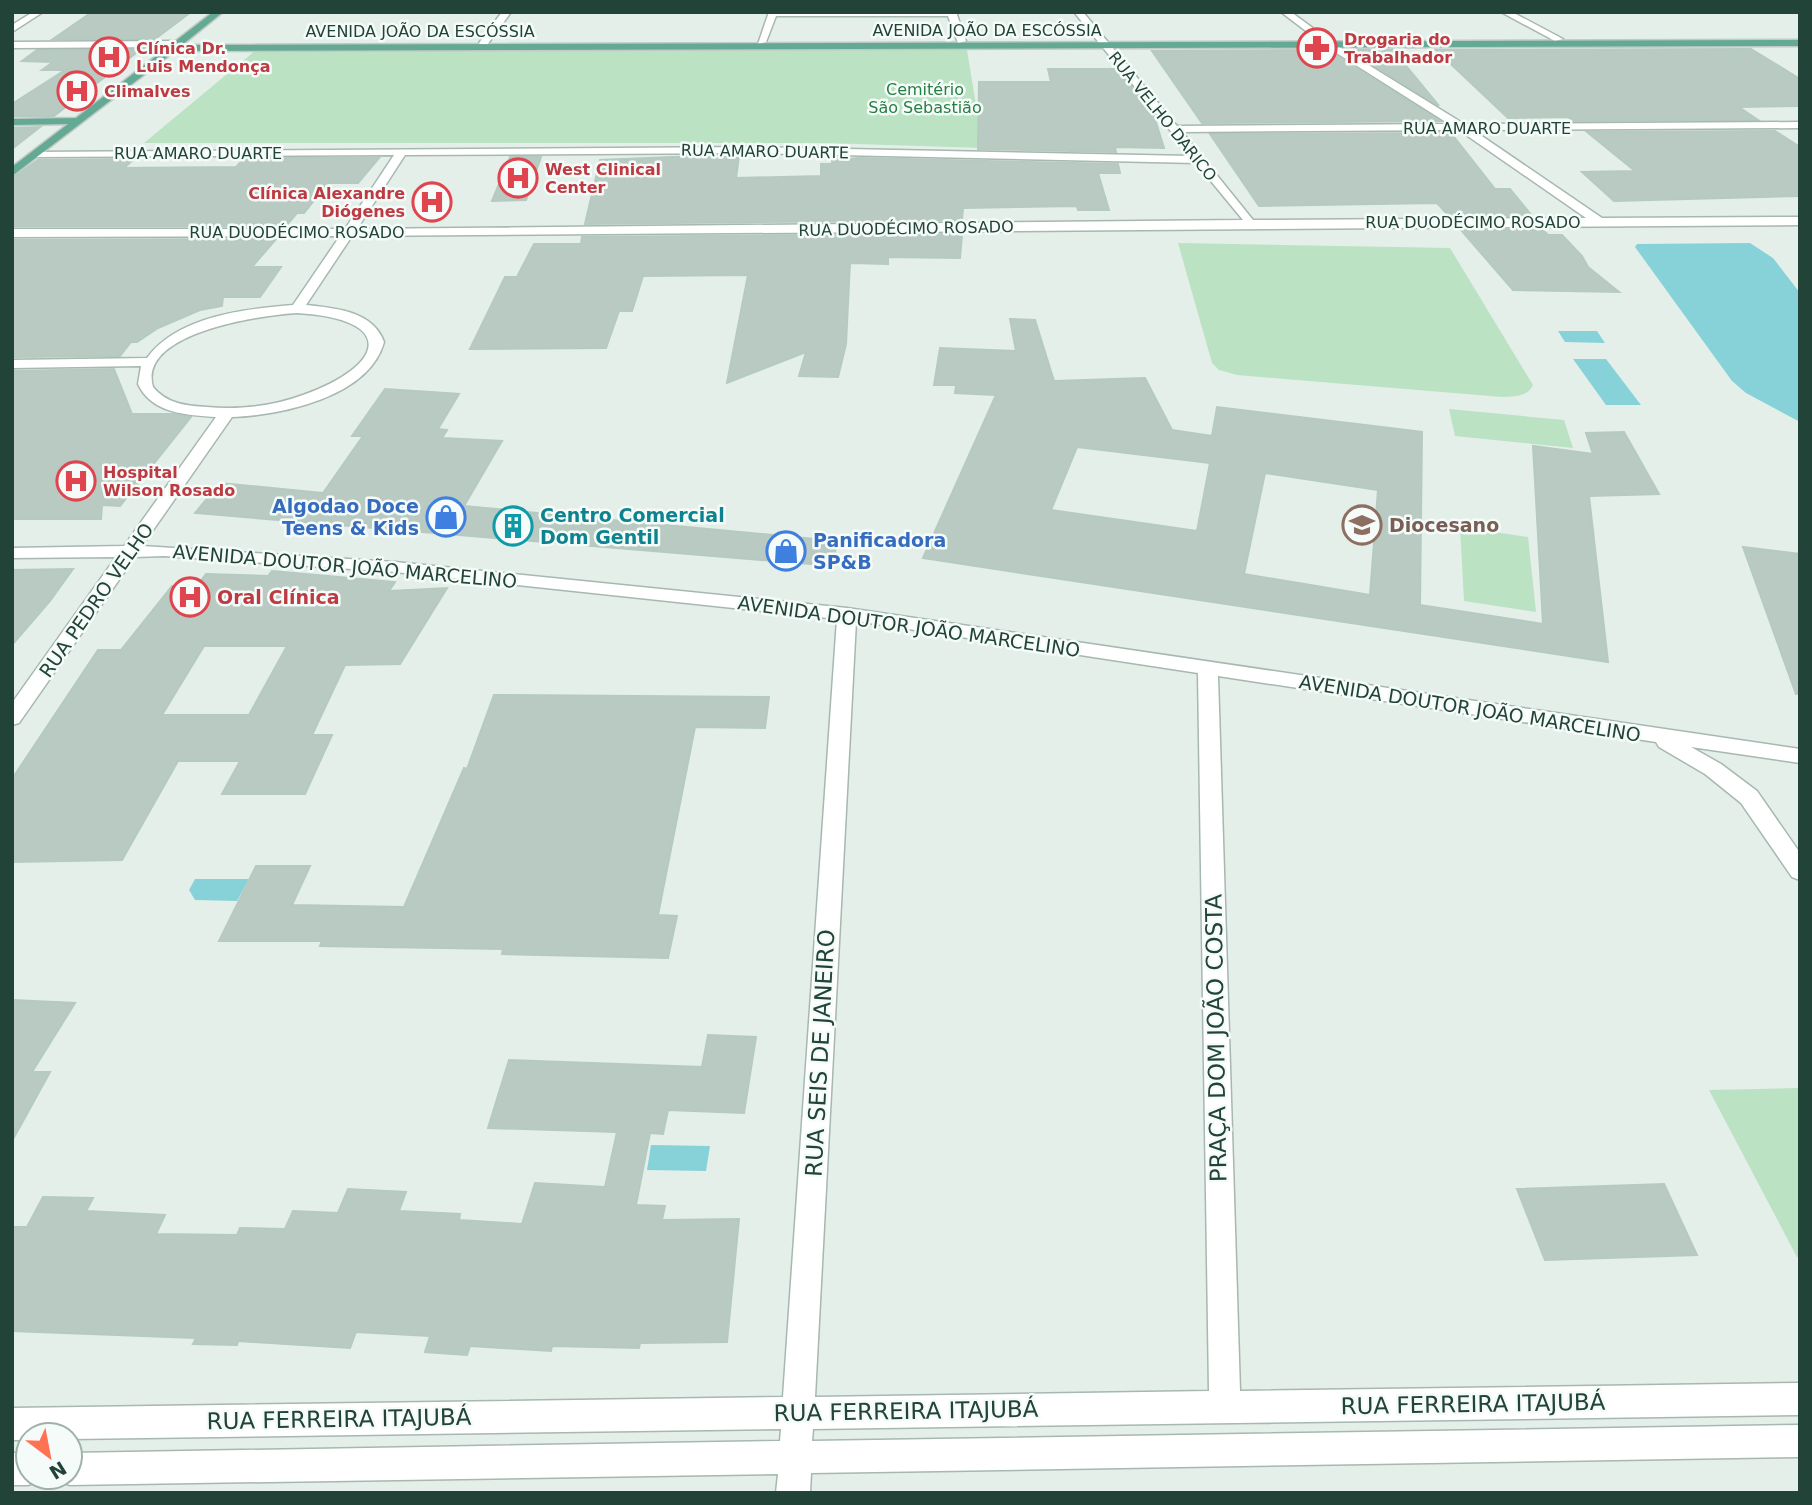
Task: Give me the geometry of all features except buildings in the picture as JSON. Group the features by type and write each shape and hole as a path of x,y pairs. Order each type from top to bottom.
{"main road":[{"path":"12,173 219,12"},
{"name":"AVENIDA JOÃO DA ESCÓSSIA","path":"1326,43 1800,37"},
{"name":"AVENIDA JOÃO DA ESCÓSSIA","path":"178,46 761,41 1103,43"},
{"name":"AVENIDA JOÃO DA ESCÓSSIA","path":"178,46 1800,43"},
{"path":"12,122 80,121"},
{"path":"12,130 69,129"}],"street":[{"path":"12,29 39,12"},
{"path":"484,43 507,12"},
{"name":"RUA VELHO DARICO","path":"1078,12 1248,219"},
{"path":"1285,12 1326,43 1464,128 1595,219"},
{"path":"1505,12 1558,39"},
{"path":"761,41 773,13 951,13 961,41"},
{"name":"AVENIDA JOÃO DA ESCÓSSIA","path":"12,45 178,46"},
{"name":"RUA AMARO DUARTE","path":"1175,129 1800,125"},
{"name":"RUA AMARO DUARTE","path":"37,154 753,150 1200,160"},
{"path":"297,309 402,152"},
{"name":"RUA DUODÉCIMO ROSADO","path":"12,225 350,229 1800,215"},
{"name":"RUA DUODÉCIMO ROSADO","path":"12,233 1248,219 1800,221"},
{"path":"297,309 336,312 364,323 376,340 375,350 369,361 344,382 302,400 253,411 227,413 182,409 152,396 144,380 150,362 167,346 209,324 253,313 297,309"},
{"path":"12,364 150,362"},
{"name":"RUA PEDRO VELHO","path":"12,718 227,413"},
{"name":"AVENIDA DOUTOR JOÃO MARCELINO","path":"12,553 164,551 395,567 847,614 1800,756"},
{"name":"RUA SEIS DE JANEIRO","path":"793,1493 847,614"},
{"name":"PRAÇA DOM JOÃO COSTA","path":"1208,668 1225,1407"},
{"path":"1656,736 1713,769 1749,797 1800,871"},
{"name":"RUA FERREIRA ITAJUBÁ","path":"12,1424 1800,1399"},
{"name":"RUA FERREIRA ITAJUBÁ","path":"84,1469 1800,1441"}],"green space":[{"name":"Cemitério São Sebastião","path":"256,50 967,50 983,148 824,143 144,143"},
{"path":"1178,243 1450,248 1533,385 1524,394 1502,397 1237,375 1219,370 1212,363"},
{"path":"1449,409 1564,420 1573,448 1455,436"},
{"path":"1460,527 1528,537 1536,612 1464,601"},
{"path":"1800,1088 1800,1257 1797,1257 1709,1090"}],"water":[{"path":"1750,243 1773,258 1800,293 1800,422 1746,393 1732,381 1635,247 1637,244"},
{"path":"1558,331 1597,331 1605,343 1565,342"},
{"path":"1573,359 1606,359 1641,405 1606,405"},
{"path":"195,879 249,879 237,901 195,900 189,890"},
{"path":"651,1145 710,1146 706,1171 647,1170"}],"place":[{"name":"Drogaria do Trabalhador","path":"1317,48"},
{"name":"Clínica Dr. Luis Mendonça","path":"109,57"},
{"name":"Climalves","path":"77,91"},
{"name":"West Clinical Center","path":"518,178"},
{"name":"Clínica Alexandre Diógenes","path":"432,202"},
{"name":"Hospital Wilson Rosado","path":"76,481"},
{"name":"Algodao Doce Teens & Kids","path":"446,517"},
{"name":"Diocesano","path":"1362,525"},
{"name":"Centro Comercial Dom Gentil","path":"513,526"},
{"name":"Panificadora SP&B","path":"786,551"},
{"name":"Oral Clínica","path":"190,597"}]}
